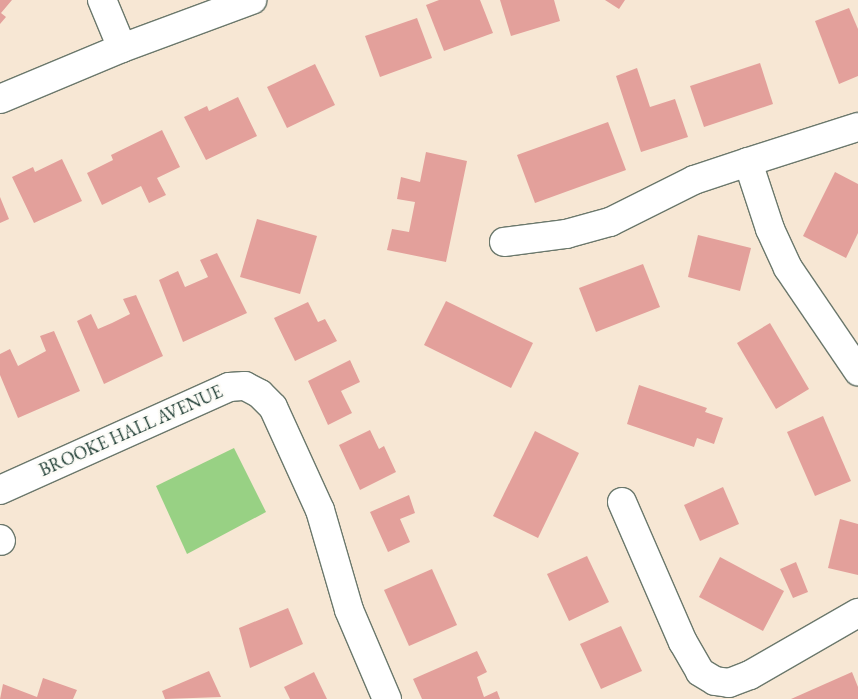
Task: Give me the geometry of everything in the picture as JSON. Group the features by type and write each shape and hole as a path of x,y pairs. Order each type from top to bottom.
{"street":[{"path":"102,0 122,48"},
{"path":"0,98 122,48 252,0"},
{"path":"504,242 566,234 610,222 694,180 858,127"},
{"path":"748,162 770,229 788,268 858,371"},
{"name":"BROOKE HALL AVENUE","path":"0,490 229,387 245,386 260,394 273,407 320,510 349,610 386,699"},
{"path":"622,502 683,642 700,672 715,681 729,683 750,675 858,613"}],"green space":[{"path":"234,448 266,512 187,554 156,486"}],"building":[{"path":"0,0 12,0 1,13 6,17 0,24"},
{"path":"439,0 480,0 493,33 444,51 426,5"},
{"path":"500,0 554,0 560,21 511,36"},
{"path":"605,0 625,0 619,9"},
{"path":"849,8 858,29 858,76 839,84 815,21"},
{"path":"417,18 432,58 380,77 365,36"},
{"path":"760,63 773,104 704,127 690,86"},
{"path":"315,64 335,105 287,128 267,87"},
{"path":"637,68 650,107 675,99 688,137 641,152 616,76"},
{"path":"238,97 257,136 206,160 184,117 207,106 209,111"},
{"path":"608,122 626,170 535,203 517,155"},
{"path":"162,130 180,167 157,178 166,195 149,203 141,186 102,205 87,173 113,160 111,155"},
{"path":"426,152 467,161 446,262 387,250 392,229 409,232 415,202 397,199 401,177 420,182"},
{"path":"62,159 82,201 34,223 12,177 33,167 35,172"},
{"path":"835,172 858,184 858,233 846,258 803,236"},
{"path":"0,197 9,219 0,223"},
{"path":"257,219 317,236 300,294 240,277"},
{"path":"698,235 751,248 740,291 688,277"},
{"path":"217,253 247,313 183,342 159,280 178,271 185,287 208,277 200,260"},
{"path":"643,264 660,307 596,332 579,288"},
{"path":"136,295 163,356 104,384 77,321 91,314 98,329 112,323 130,314 123,299"},
{"path":"446,301 533,343 511,388 424,345"},
{"path":"308,302 318,322 325,319 337,341 295,361 274,318"},
{"path":"770,323 809,389 776,409 737,343"},
{"path":"54,331 80,391 18,418 0,375 0,354 10,349 18,366 46,351 40,336"},
{"path":"350,360 360,382 341,391 352,413 328,425 308,381"},
{"path":"639,385 707,408 705,412 723,418 714,444 697,438 694,447 627,424"},
{"path":"823,416 851,481 815,496 787,432"},
{"path":"370,430 379,449 384,446 396,472 360,490 339,445"},
{"path":"535,431 579,453 538,538 493,516"},
{"path":"723,487 739,524 700,541 684,505"},
{"path":"409,495 415,513 400,519 410,542 388,552 370,512"},
{"path":"840,519 858,524 858,575 828,568"},
{"path":"587,556 609,602 569,621 547,574"},
{"path":"720,557 784,591 763,631 699,597"},
{"path":"796,562 808,592 793,598 780,569"},
{"path":"432,569 457,625 409,646 384,590"},
{"path":"288,608 303,644 250,668 239,628"},
{"path":"621,626 642,671 601,689 580,644"},
{"path":"477,651 487,672 477,677 484,697 497,691 500,699 422,699 413,679"},
{"path":"209,671 221,697 165,699 162,691"},
{"path":"314,672 327,699 290,699 284,687"},
{"path":"852,672 858,687 858,699 791,699"},
{"path":"43,678 77,690 73,699 0,699 3,684 37,697"}]}
